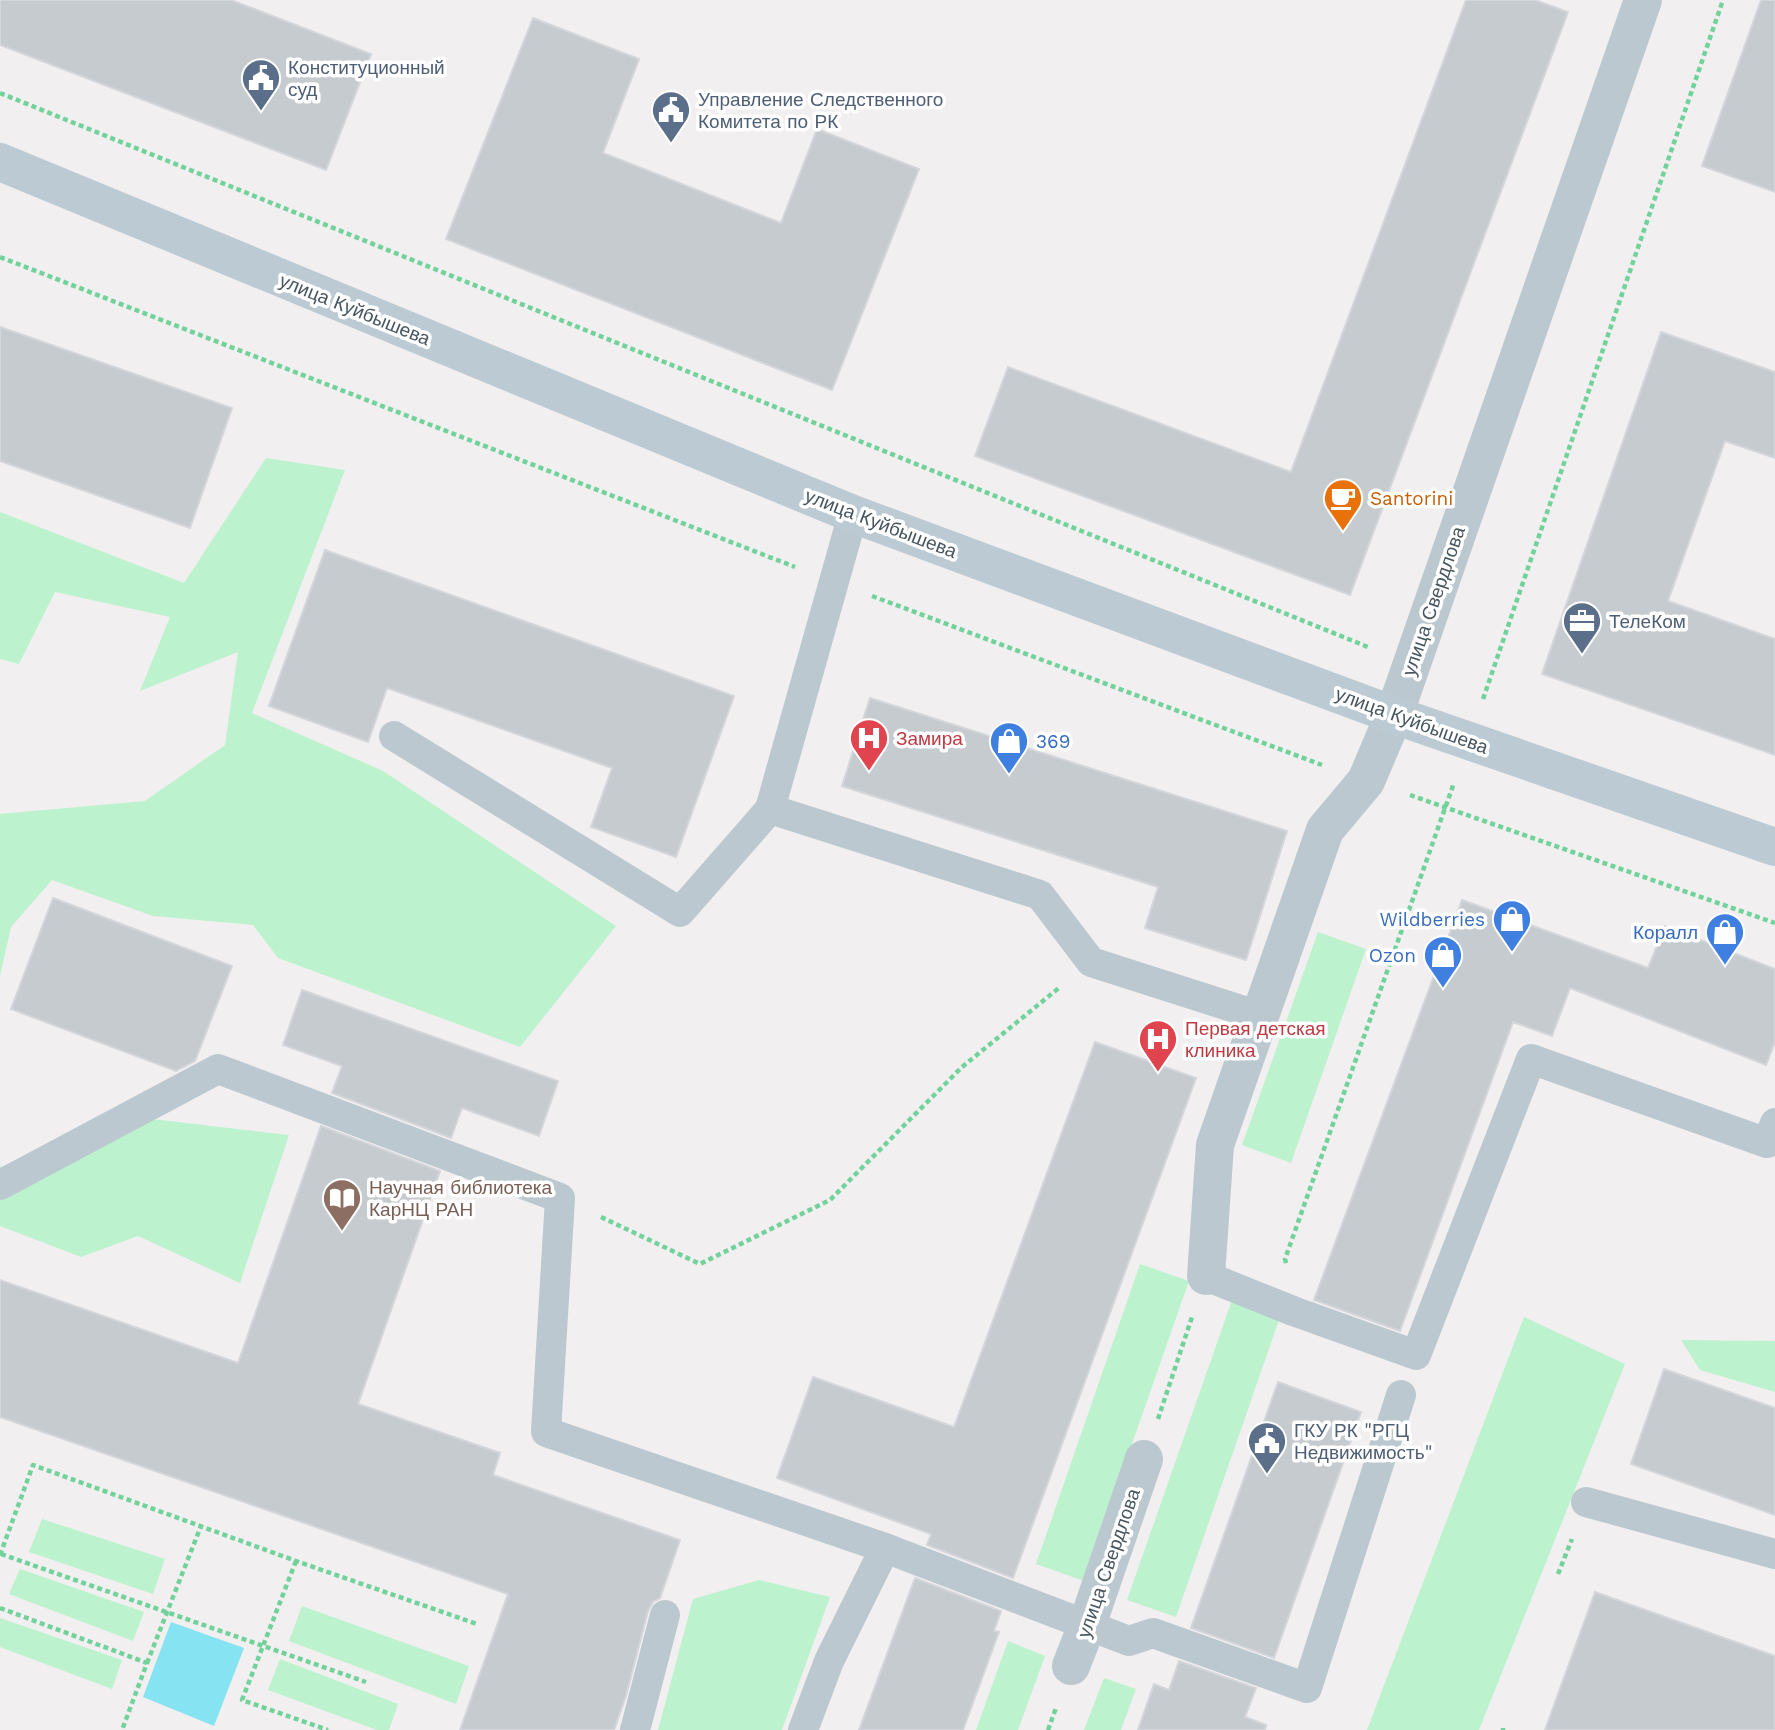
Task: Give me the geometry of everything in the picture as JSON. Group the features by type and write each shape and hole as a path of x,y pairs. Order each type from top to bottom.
{"main road":[{"name":"улица Куйбышева","path":"0,163 853,514 1394,715 1775,847"}],"street":[{"name":"улица Свердлова","path":"1200,1294 1215,1144 1325,830 1366,781 1394,715 1643,0"},
{"name":"улица Свердлова","path":"1071,1666 1144,1459"}],"lane":[{"path":"394,736 680,912 770,809 853,514"},
{"path":"770,809 1040,895 1091,962 1260,1016"},
{"path":"1200,1294 1293,1311 1416,1355 1531,1059 1772,1137"},
{"path":"0,1185 218,1069 560,1198 546,1432 885,1548 1129,1641 1153,1633 1307,1688 1401,1395"},
{"path":"1586,1502 1775,1554"},
{"path":"803,1730 829,1661 885,1548"},
{"path":"635,1730 665,1615"}],"path":[{"path":"1293,1311 1285,1259 1469,742 1723,0"},
{"path":"0,93 1364,645 1409,670 1484,698"},
{"path":"0,257 834,582 1366,781 1775,923"},
{"path":"560,1198 700,1264 830,1200 962,1066 1091,962"},
{"path":"1159,1415 1200,1294"},
{"path":"366,1682 0,1555 33,1465 477,1624"},
{"path":"122,1730 201,1526"},
{"path":"296,1561 242,1700 328,1730"},
{"path":"0,1608 147,1663"}],"green space":[{"path":"266,458 345,470 252,713 383,771 616,926 520,1047 278,958 253,925 153,916 52,880 11,927 0,976 0,814 145,801 225,745 238,652 140,691 170,617 55,592 19,664 0,659 0,512 184,583"},
{"path":"1318,932 1366,949 1291,1163 1242,1145"},
{"path":"144,1118 289,1135 240,1283 138,1236 81,1257 0,1226 0,1166 26,1180"},
{"path":"1140,1264 1189,1281 1084,1581 1036,1564"},
{"path":"1232,1300 1280,1317 1176,1617 1127,1600"},
{"path":"1524,1317 1625,1364 1479,1730 1367,1730"},
{"path":"1681,1340 1775,1341 1775,1392 1700,1370"},
{"path":"42,1519 165,1559 153,1594 29,1552"},
{"path":"20,1569 144,1612 133,1641 9,1594"},
{"path":"759,1580 830,1597 782,1730 658,1730 693,1599"},
{"path":"302,1606 469,1666 456,1704 289,1641"},
{"path":"0,1618 122,1660 112,1689 0,1647"},
{"path":"1008,1641 1045,1656 1018,1730 976,1730"},
{"path":"280,1659 398,1704 389,1730 377,1730 268,1690"},
{"path":"1104,1678 1136,1689 1121,1730 1084,1730"}],"water":[{"path":"171,1622 244,1648 214,1726 143,1697"}],"building":[{"name":"Конституционный суд","path":"0,0 231,0 371,54 326,170 0,45"},
{"path":"1466,0 1535,0 1568,12 1350,595 975,456 1008,367 1291,472"},
{"path":"1761,0 1775,0 1775,192 1702,166"},
{"path":"533,18 639,59 603,153 781,223 817,129 919,169 832,390 446,239"},
{"path":"0,327 232,408 190,528 0,461"},
{"path":"1661,332 1775,372 1775,458 1725,441 1668,601 1775,639 1775,755 1542,674"},
{"path":"325,550 734,696 676,857 591,827 612,768 387,688 368,742 269,706"},
{"path":"870,698 1287,831 1246,960 1145,928 1158,887 842,786"},
{"path":"53,898 232,966 195,1061 176,1071 11,1009"},
{"path":"1462,900 1648,968 1665,926 1775,969 1775,1042 1766,1065 1570,988 1552,1036 1513,1022 1400,1331 1314,1300"},
{"path":"302,990 558,1081 539,1136 462,1108 451,1138 332,1093 342,1066 283,1045"},
{"path":"1095,1042 1196,1078 1013,1578 927,1545 931,1534 777,1478 813,1377 954,1427"},
{"path":"321,1126 440,1171 358,1404 500,1453 493,1475 680,1540 660,1598 653,1602 648,1611 626,1696 614,1730 460,1730 508,1594 0,1417 0,1280 238,1363"},
{"path":"1664,1369 1775,1408 1775,1515 1631,1464"},
{"path":"1278,1382 1361,1412 1274,1658 1191,1628"},
{"path":"915,1578 1001,1611 994,1631 999,1632 963,1730 859,1730"},
{"path":"1595,1592 1775,1656 1775,1730 1545,1730"},
{"path":"1179,1661 1256,1688 1245,1717 1266,1725 1265,1730 1138,1730 1154,1684 1169,1690"}],"place":[{"name":"Конституционный суд","path":"261,112"},
{"name":"Управление Следственного Комитета по РК","path":"671,144"},
{"name":"Santorini","path":"1343,532"},
{"name":"ТелеКом","path":"1582,655"},
{"name":"Замира","path":"869,772"},
{"name":"369","path":"1009,775"},
{"name":"Wildberries","path":"1512,953"},
{"name":"Коралл","path":"1725,966"},
{"name":"Ozon","path":"1443,989"},
{"name":"Первая детская клиника","path":"1158,1073"},
{"name":"Научная библиотека КарНЦ РАН","path":"342,1232"},
{"name":"ГКУ РК \"РГЦ Недвижимость\"","path":"1267,1475"}]}
